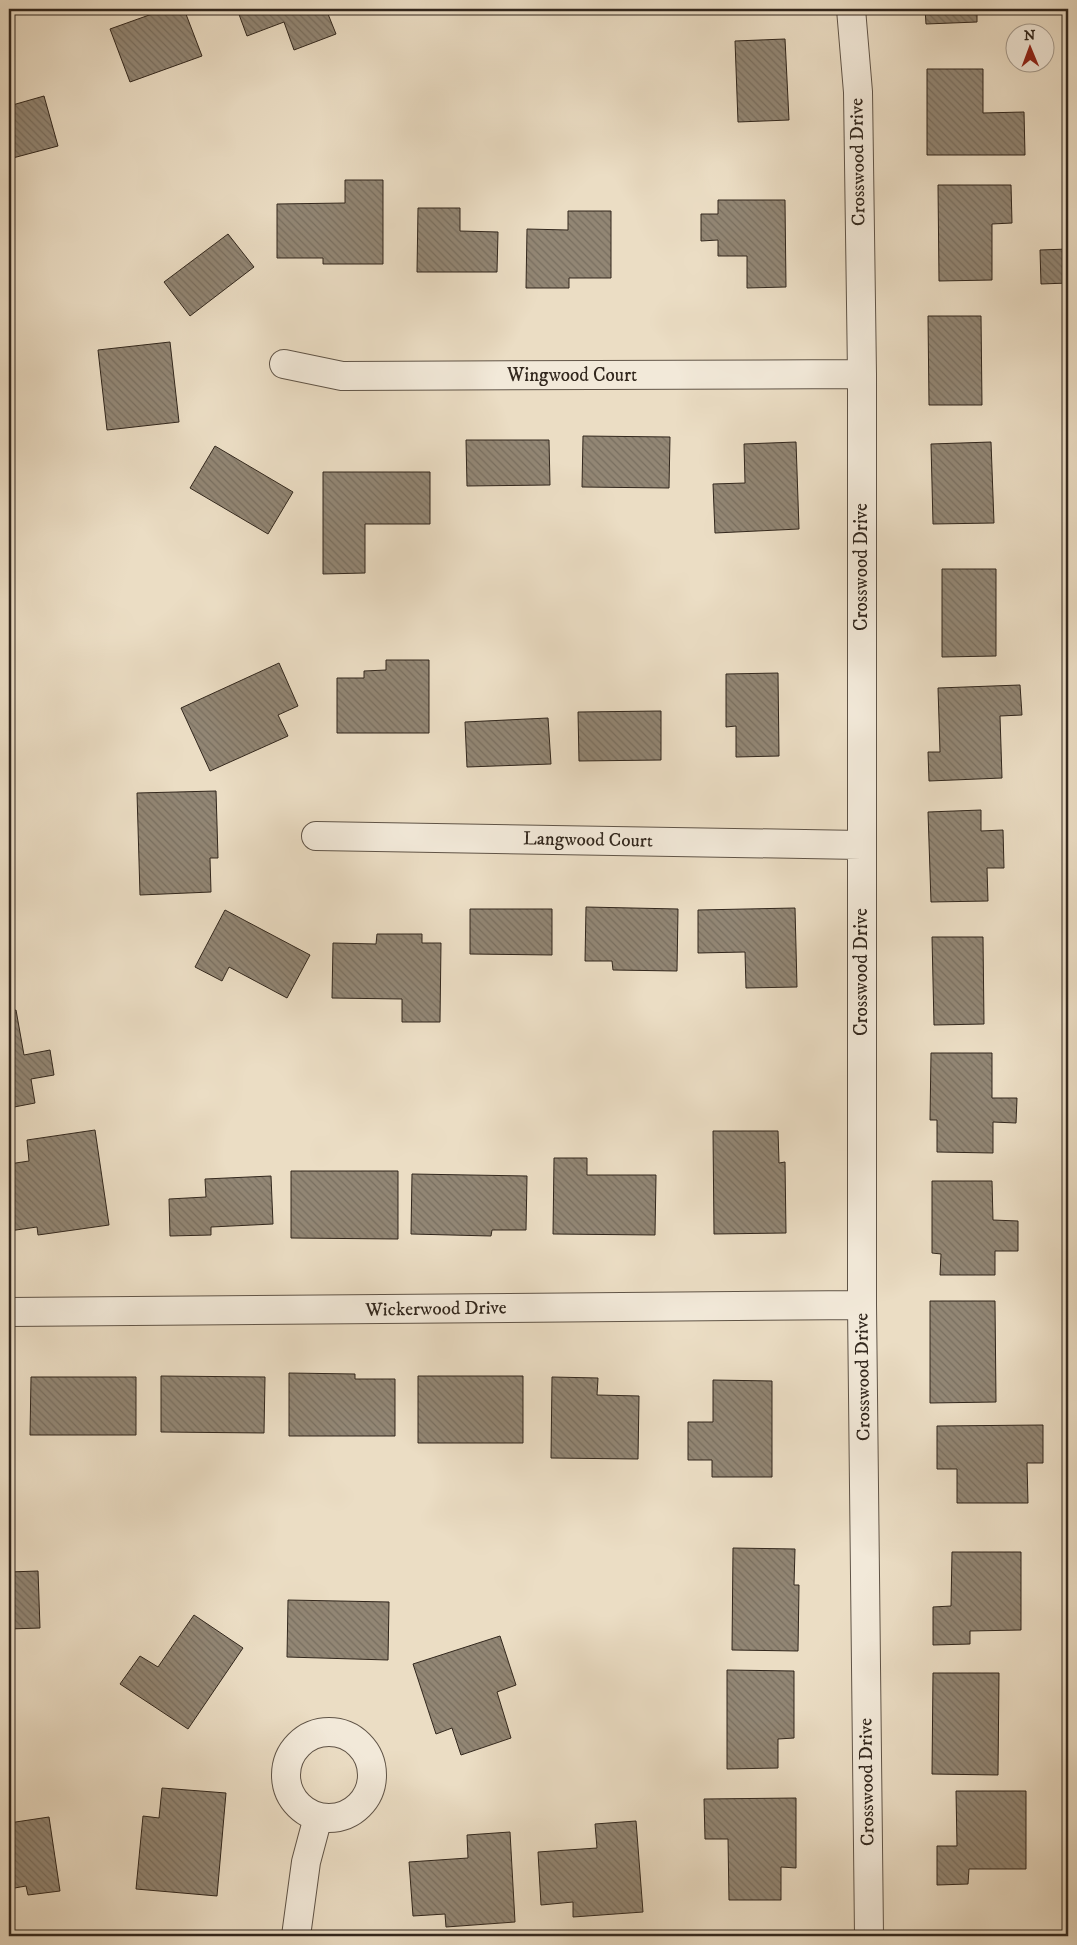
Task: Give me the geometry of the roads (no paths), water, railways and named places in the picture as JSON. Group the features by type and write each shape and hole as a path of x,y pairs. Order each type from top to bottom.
{"street":[{"name":"Crosswood Drive","path":"851,9 858,92 862,374 862,1305 869,1936"},
{"name":"Wingwood Court","path":"284,364 342,376 862,374"},
{"name":"Langwood Court","path":"316,836 861,845"},
{"name":"Wickerwood Drive","path":"9,1312 862,1305"},
{"path":"296,1936 306,1862 318,1816"}]}
